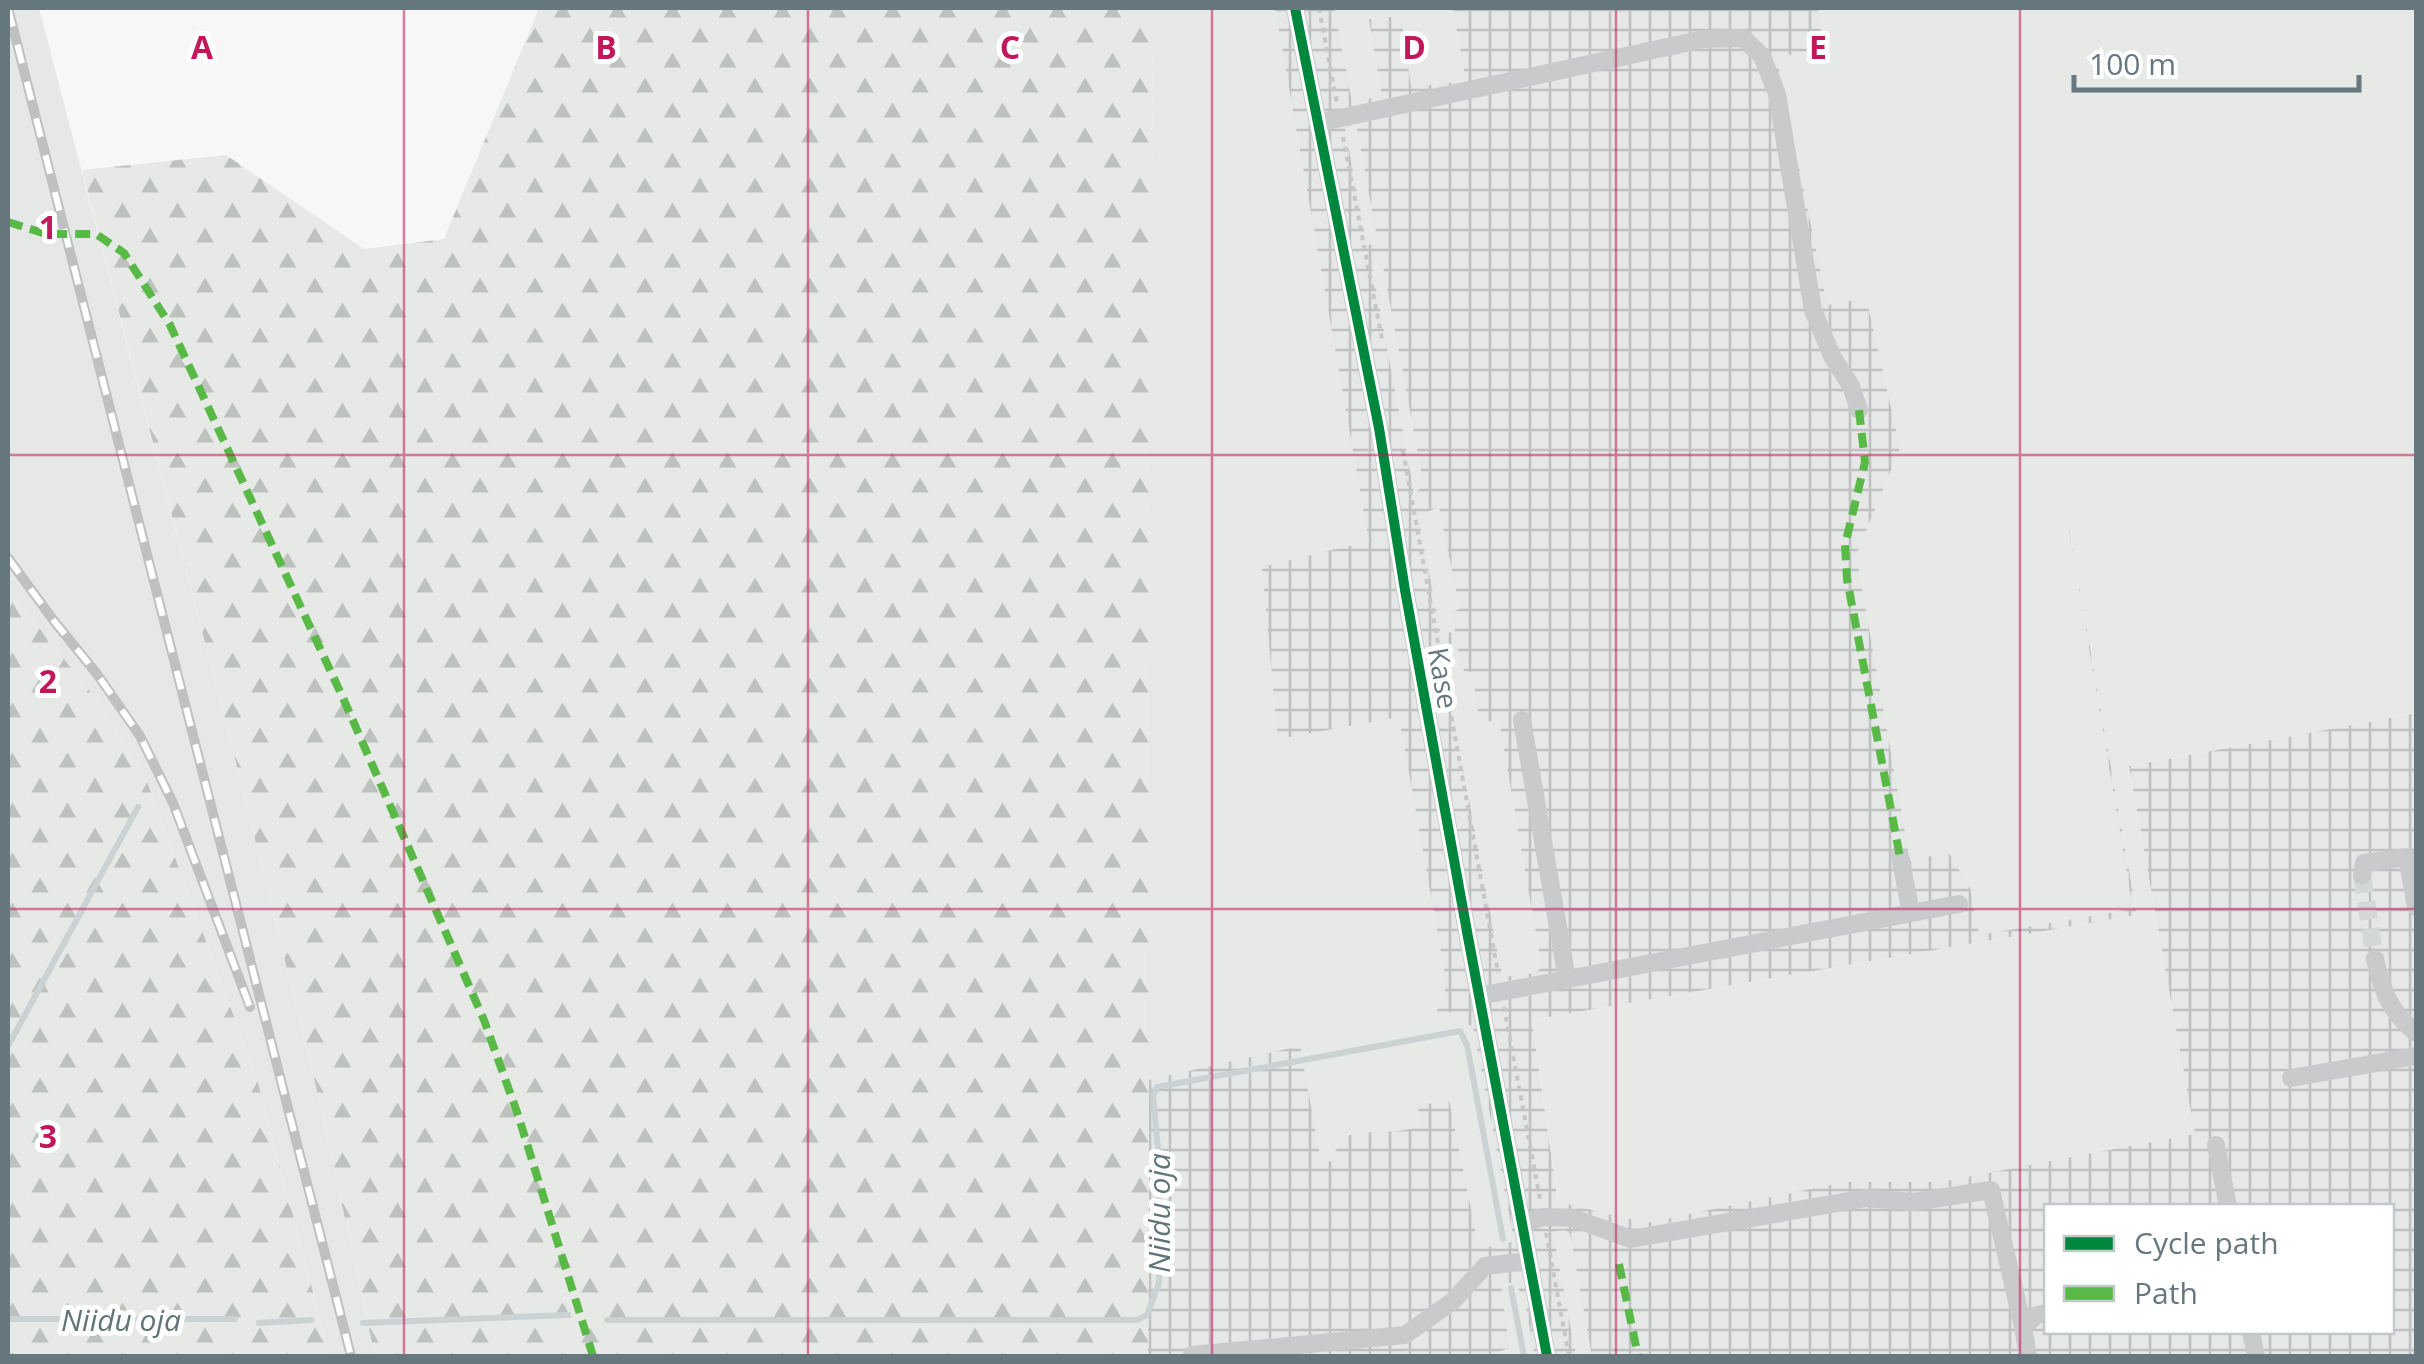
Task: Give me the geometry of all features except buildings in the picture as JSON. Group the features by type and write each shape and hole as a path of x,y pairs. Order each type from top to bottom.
{"street":[{"name":"Kase","path":"1295,8 1379,428 1405,590 1547,1356"},
{"path":"1318,123 1704,39 1742,38 1762,56 1778,94 1813,310 1859,410"},
{"path":"1522,720 1567,979"},
{"path":"1900,856 1911,914"},
{"path":"2362,875 2364,863 2407,857 2416,907"},
{"path":"1479,996 1959,904"},
{"path":"2375,959 2383,992 2398,1018 2416,1034"},
{"path":"2291,1078 2416,1056"},
{"path":"2216,1145 2228,1204"},
{"path":"1522,1224 1543,1217 1573,1218 1631,1239 1866,1198 1913,1202 1991,1190 2028,1356"},
{"path":"1192,1356 1405,1335 1453,1300 1485,1266 1529,1261"},
{"path":"2023,1327 2036,1315 2044,1313"}],"path":[{"path":"1319,8 1381,337"},
{"path":"1400,435 1569,1356"}],"shaded area":[{"path":"8,8 39,8 229,735 315,1082 375,1356 330,1356 257,1079 146,779 96,699 8,589"},
{"path":"1153,8 1978,8 2137,915 1532,1020 1558,1202 1844,1182 1939,1182 2194,1133 2129,766 2416,713 2416,1356 1148,1356"}],"green space":[{"path":"539,8 1153,8 1148,1356 375,1356 315,1082 82,170 226,155 364,249 444,239"},
{"path":"1153,8 1275,8 1369,541 1262,567 1278,739 1399,717 1447,985 1436,1014 1452,1012 1455,1022 1473,1027 1513,1235 1511,1242 1479,1249 1449,1100 1418,1106 1420,1127 1352,1134 1340,1143 1333,1161 1321,1162 1300,1046 1149,1080"},
{"path":"1334,8 1453,8 1466,81 1411,87 1401,16 1369,19 1382,96 1352,102"},
{"path":"1818,8 2416,8 2416,713 2129,766 2195,1134 1939,1182 1844,1182 1646,1223 1558,1202 1532,1020 2137,915 2060,476 2133,909 1979,935 1970,888 1948,852 1910,861 1856,555 1900,448 1866,298 1827,305 1777,58 1823,48"},
{"path":"1351,125 1357,128 1378,243 1367,245 1345,129"},
{"path":"1383,266 1424,486 1414,493 1372,267"},
{"path":"1439,507 1460,609 1452,612 1455,631 1441,635 1418,516"},
{"path":"8,589 96,699 146,779 257,1079 330,1356 8,1356"},
{"path":"1456,643 1464,671 1472,672 1480,723 1499,720 1542,968 1523,976 1502,975 1440,646"},
{"path":"1553,1232 1570,1233 1592,1356 1576,1356"},
{"path":"1501,1283 1514,1283 1524,1297 1535,1356 1497,1356 1496,1353 1509,1348"}],"waterway":[{"path":"8,1046 138,807"},
{"name":"Niidu oja","path":"607,1320 1137,1320 1147,1315 1159,1283 1159,1160 1153,1096 1157,1087 1460,1031 1467,1045 1503,1239"},
{"name":"Niidu oja","path":"1511,1288 1524,1356"},
{"name":"Niidu oja","path":"363,1323 568,1315"},
{"name":"Niidu oja","path":"8,1319 235,1319"},
{"name":"Niidu oja","path":"259,1323 311,1320"}],"tunnel":[{"path":"2362,875 2375,959"}],"railway":[{"path":"8,8 351,1356"},
{"path":"8,558 140,736 173,803 250,1007"}],"marked path":[{"path":"8,222 46,234 96,234 124,253 170,325 343,698 484,1020 518,1115 593,1356"},
{"path":"1859,410 1865,462 1845,545 1847,579 1900,857"},
{"path":"1619,1264 1638,1356"}],"cycle path":[{"path":"1295,8 1379,428 1405,590 1547,1356"}]}
